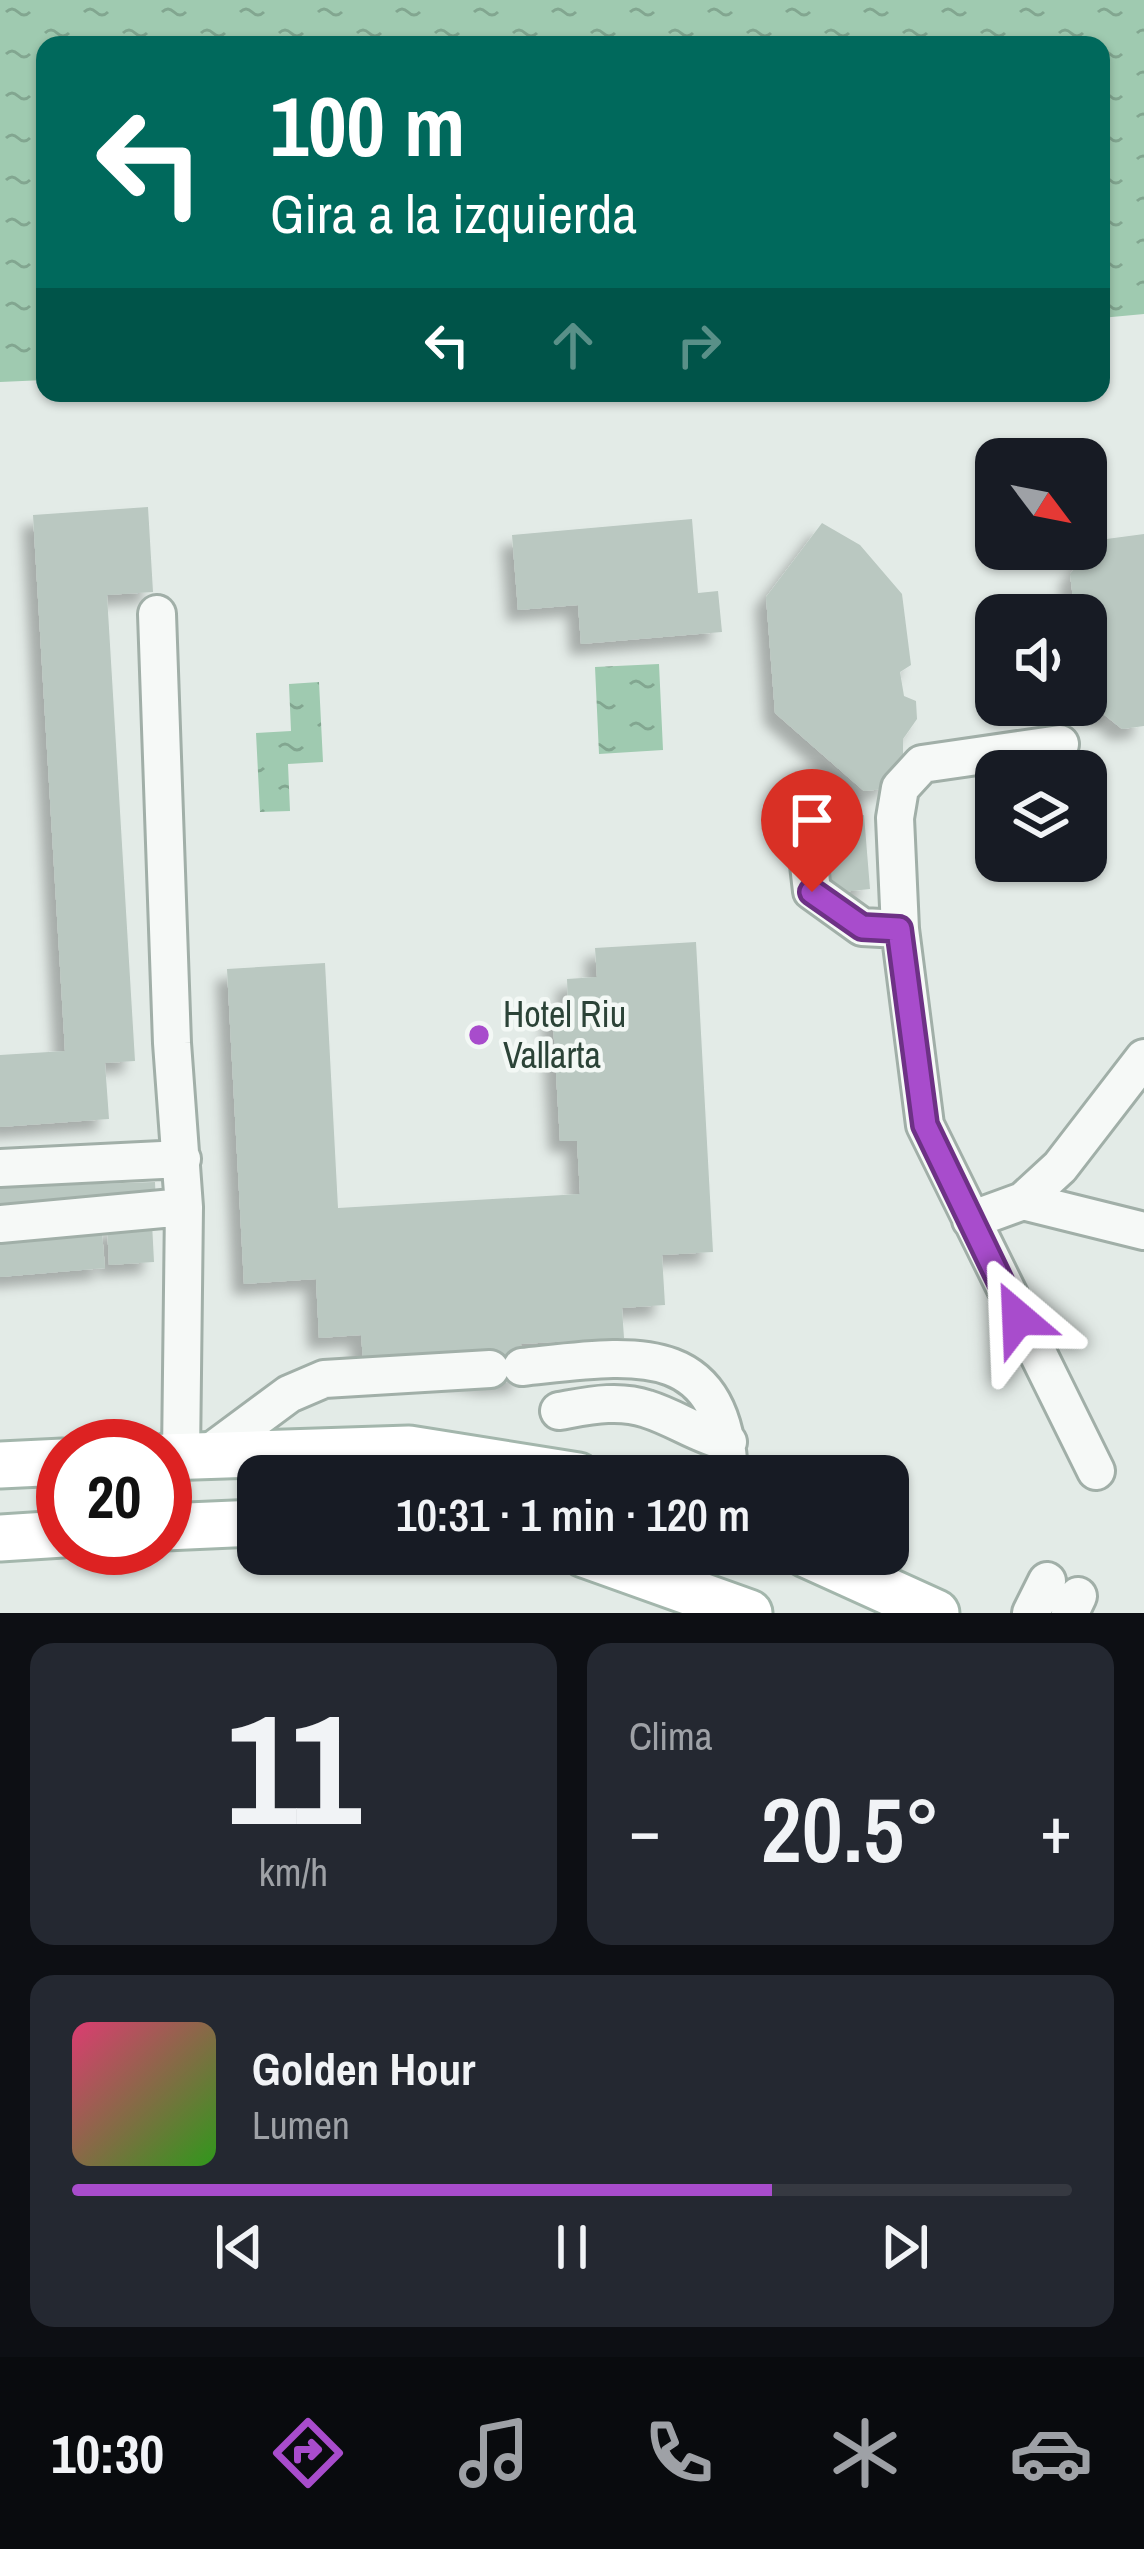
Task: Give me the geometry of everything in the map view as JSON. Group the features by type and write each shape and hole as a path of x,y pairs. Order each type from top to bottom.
{"main road":[{"path":"192,1456 409,1449 447,1455"},
{"path":"0,1465 36,1463"},
{"path":"192,1526 237,1524"},
{"path":"0,1538 36,1536"},
{"path":"642,1575 748,1613"},
{"path":"852,1575 936,1613"}],"street":[{"path":"158,614 172,1042 184,1207 185,1419"},
{"path":"1060,744 922,764 900,788 895,818 899,929 925,1125 1096,1471"},
{"path":"805,820 812,892 862,927 899,929"},
{"path":"971,1220 1023,1201 1060,1167 1144,1058"},
{"path":"0,1168 182,1160"},
{"path":"1023,1201 1144,1231"},
{"path":"0,1224 184,1207"},
{"path":"192,1452 289,1394 324,1379 624,1357 667,1361 699,1382 723,1414 728,1455"},
{"path":"559,1411 610,1403 643,1407 724,1455"}],"water":[{"path":"0,0 1144,0 1144,314 1110,317 1110,36 36,36 36,380 0,382"},
{"path":"659,664 663,750 599,754 595,667"},
{"path":"319,682 323,762 288,764 290,811 260,812 256,733 291,731 289,684"}],"building":[{"path":"148,507 153,592 107,595 135,1061 105,1063 109,1119 0,1127 0,1055 65,1051 33,515"},
{"path":"692,519 698,593 718,591 722,632 581,644 578,605 518,610 512,535"},
{"path":"822,523 860,545 902,594 911,665 900,672 904,696 916,701 917,719 903,739 903,760 884,789 864,791 775,713 766,597"},
{"path":"1144,534 1144,726 1122,729 1107,717 1107,594 1072,594 1073,570 1107,570 1107,539"},
{"path":"864,815 870,889 823,894 817,820"},
{"path":"696,942 713,1252 662,1255 665,1305 622,1308 624,1338 521,1344 523,1381 491,1383 363,1359 361,1335 319,1338 316,1279 244,1284 227,969 325,963 338,1208 580,1194 577,1141 560,1141 552,1006 568,1005 567,979 597,977 595,948"},
{"path":"155,1182 156,1205 0,1211 0,1187"},
{"path":"152,1223 154,1262 109,1265 107,1225"},
{"path":"102,1232 105,1268 0,1277 0,1241"}],"place":[{"name":"Hotel Riu Vallarta","path":"479,1035"}],"route":[{"path":"812,892 862,927 899,929 925,1125 1018,1318"}]}
